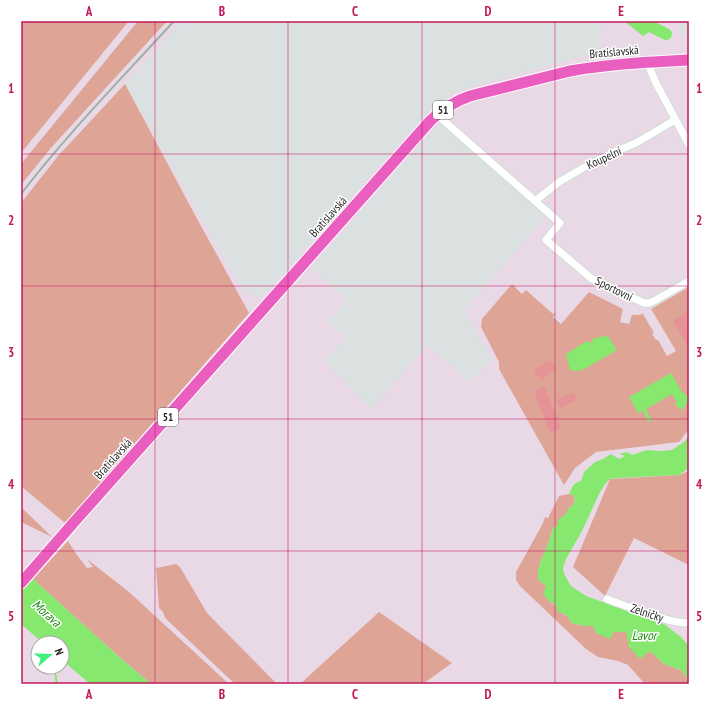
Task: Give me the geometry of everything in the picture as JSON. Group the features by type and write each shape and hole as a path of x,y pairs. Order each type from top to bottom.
{"main road":[{"name":"Bratislavská","path":"21,583 438,114 458,100 470,96 586,68 689,60"}],"street":[{"path":"649,62 656,84 689,145"},
{"path":"438,114 476,150 535,201"},
{"name":"Koupelní","path":"535,201 559,182 583,168 636,143 675,120"},
{"name":"Sportovní","path":"535,201 560,223 546,240 592,279 644,303 654,301 689,281"},
{"name":"Zelničky","path":"607,599 669,620 689,623"}],"shaded area":[{"path":"21,21 129,21 21,153"},
{"path":"138,21 167,21 50,149 21,185 21,164"},
{"path":"182,21 602,21 604,29 597,31 603,50 457,91 429,110 303,253 260,298 241,287 125,84"},
{"path":"676,21 689,21 689,37 684,38"},
{"path":"125,84 249,313 65,523 21,486 21,203 58,156"},
{"path":"442,122 547,215 464,311 492,359 470,382 428,345 371,409 322,359 334,351 346,338 328,322 347,300 314,271 312,267 406,160"},
{"path":"512,284 522,294 526,290 553,314 555,313 556,314 553,317 561,324 589,292 623,309 620,322 629,324 632,315 643,314 654,333 652,334 656,340 658,340 667,356 676,351 651,309 689,287 689,429 679,442 596,452 575,468 564,485 499,369 499,362 481,327 482,319"},
{"path":"689,311 689,348 673,321"},
{"path":"550,360 556,369 541,380 534,370"},
{"path":"545,387 561,428 550,433 534,391"},
{"path":"574,392 577,400 560,408 556,400"},
{"path":"689,471 689,565 634,538 605,596 573,567 610,479 679,475"},
{"path":"569,494 573,495 575,499 574,503 558,525 553,528 538,571 538,579 546,586 549,601 570,619 571,623 593,626 614,632 626,632 640,658 650,651 664,664 681,670 689,681 689,684 645,684 628,665 618,661 598,657 586,649 520,586 516,580 516,572 545,517 549,518 559,496"},
{"path":"21,507 52,537 21,522"},
{"path":"68,541 87,568 93,567 87,559 129,592 229,684 151,684 117,655 33,579"},
{"path":"176,564 180,567 207,613 277,684 235,684 165,618 163,612 159,608 156,568"},
{"path":"379,612 452,663 423,684 300,684"}],"water":[{"path":"624,21 648,21 655,28 643,36"},
{"path":"608,336 617,350 579,371 570,370 566,354 587,341 591,343 594,338"},
{"path":"671,373 682,392 689,397 689,399 683,410 675,405 677,400 675,400 672,394 646,409 652,421 649,422 643,411 638,413 629,397"},
{"name":"Lavor","path":"689,436 689,468 679,475 618,478 610,479 606,483 566,559 563,568 564,574 571,586 586,596 664,624 681,637 689,646 689,681 681,670 664,664 650,651 640,659 629,647 626,632 614,632 610,639 596,633 593,626 571,623 569,618 565,614 558,612 555,604 549,601 543,594 546,586 538,579 538,571 553,528 558,525 558,520 566,514 574,503 575,498 573,495 569,494 571,489 575,484 581,481 584,472 595,462 611,454 619,459 625,456 619,454 627,452 632,455 647,450 672,450 684,442"},
{"name":"Morava","path":"21,568 151,684 90,684 70,667 70,635 34,635 21,624"}],"waterway":[{"path":"640,21 666,34"},
{"path":"55,675 57,684"}],"railway":[{"path":"21,194 76,127 174,21"}]}
